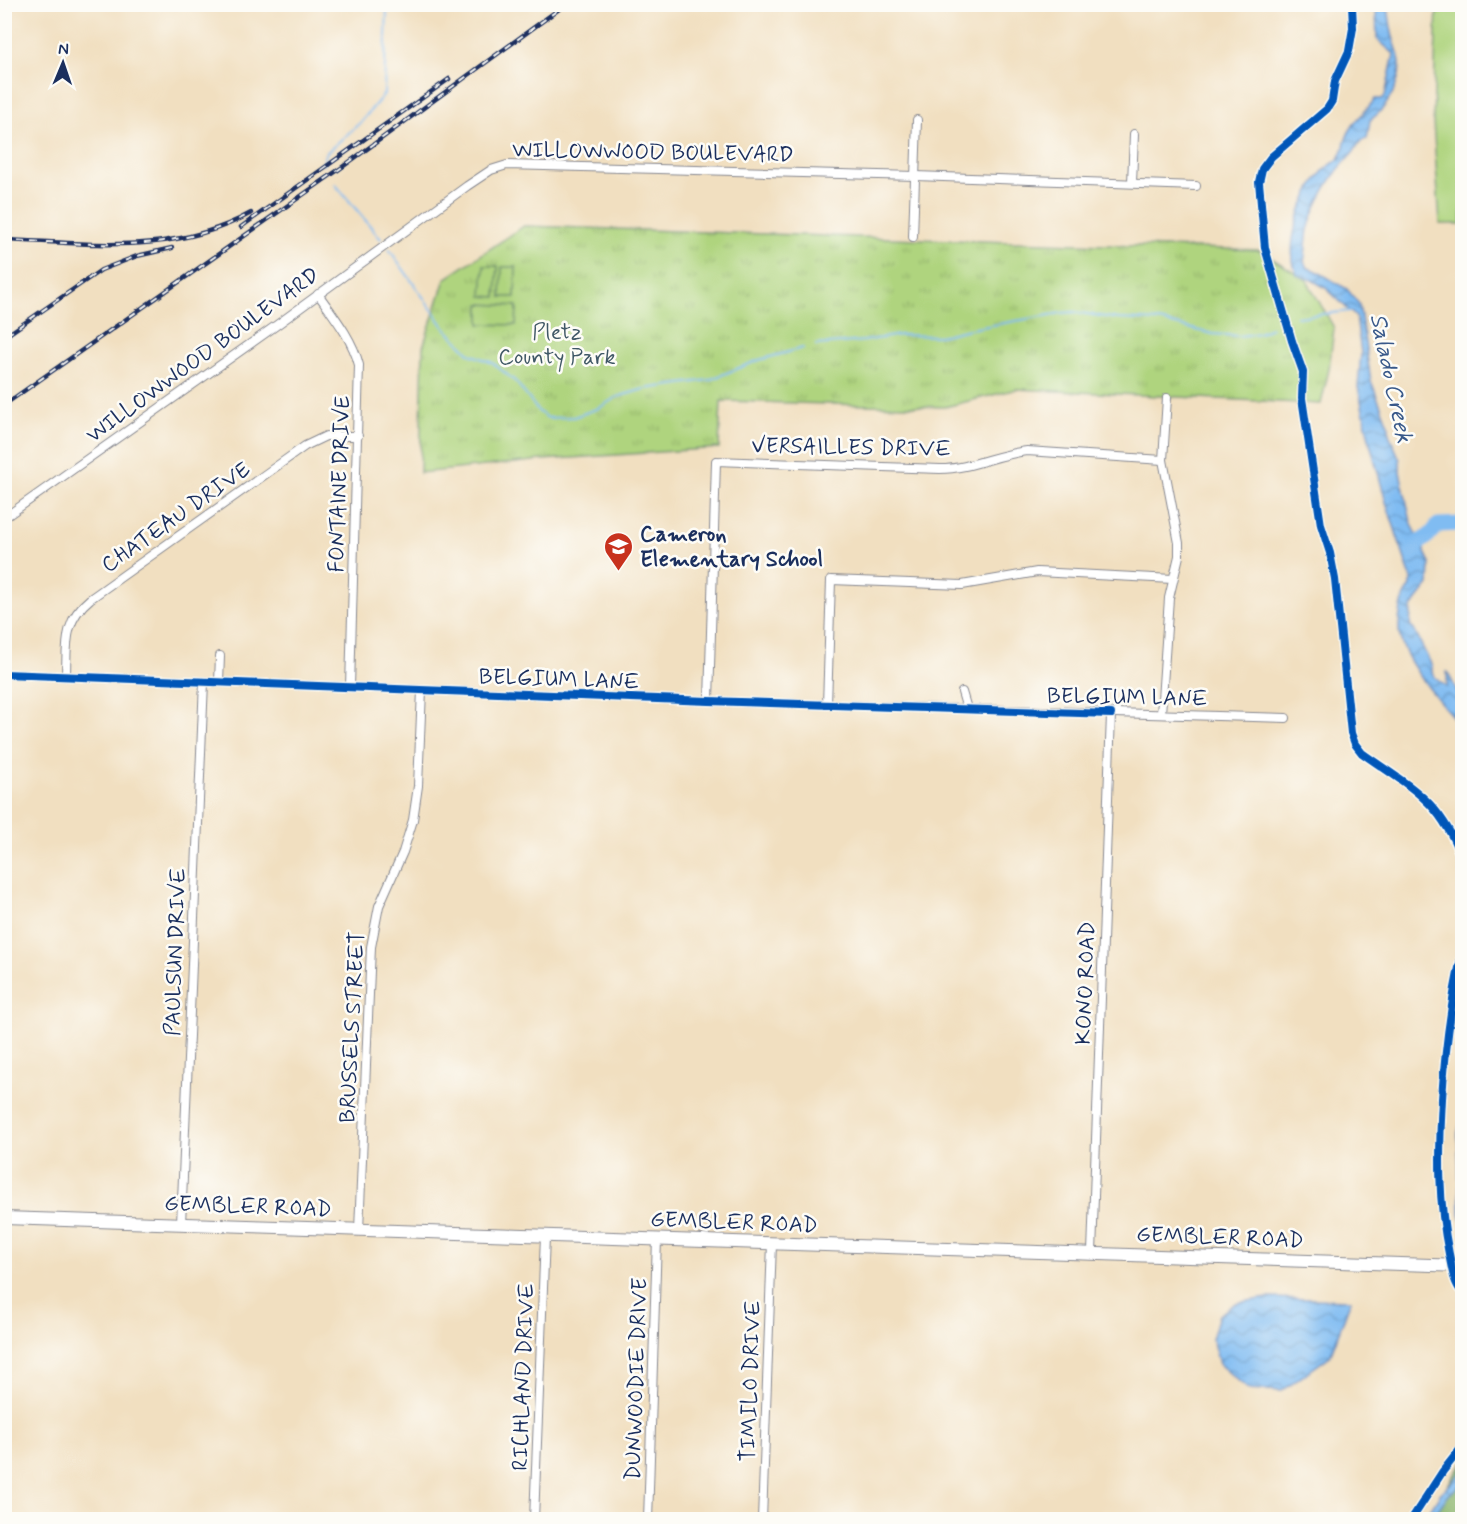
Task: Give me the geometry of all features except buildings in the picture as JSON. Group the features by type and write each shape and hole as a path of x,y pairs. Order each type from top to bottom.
{"main road":[{"name":"GEMBLER ROAD","path":"4,1218 1462,1266"}],"street":[{"path":"913,237 917,120"},
{"path":"1132,183 1134,134"},
{"name":"WILLOWWOOD BOULEVARD","path":"4,518 274,327 467,186 491,170 507,165 1196,186"},
{"name":"FONTAINE DRIVE","path":"318,294 343,329 359,364 350,687"},
{"path":"1161,714 1166,632 1173,579 1179,556 1179,543 1163,460 1167,398"},
{"name":"CHATEAU DRIVE","path":"66,676 70,623 73,616 90,599 305,446 326,436 358,436"},
{"name":"VERSAILLES DRIVE","path":"709,701 716,461 951,469 1027,451 1163,460"},
{"path":"827,705 831,580 962,585 1037,572 1173,579"},
{"path":"219,682 220,656"},
{"name":"BELGIUM LANE","path":"4,674 709,701 1286,718"},
{"name":"PAULSUN DRIVE","path":"181,1224 204,682"},
{"name":"BRUSSELS STREET","path":"359,1230 371,947 379,906 409,837 413,820 418,786 422,690"},
{"path":"962,692 967,709"},
{"name":"KONO ROAD","path":"1092,1253 1111,714"},
{"name":"RICHLAND DRIVE","path":"534,1520 545,1236"},
{"name":"DUNWOODIE DRIVE","path":"648,1520 657,1239"},
{"name":"TIMILO DRIVE","path":"762,1520 772,1243"}],"green space":[{"path":"1437,5 1462,5 1462,224 1440,224 1433,121"},
{"name":"Pletz County Park","path":"524,226 1258,250 1306,279 1334,328 1329,369 1321,404 1017,389 945,407 721,401 719,448 542,460 420,473 423,347 445,279"},
{"path":"484,266 498,266 496,297 482,296"},
{"path":"502,267 516,267 515,297 501,297"},
{"path":"480,304 517,306 516,325 480,324"},
{"path":"1462,1463 1462,1519 1426,1519"}],"water":[{"path":"1376,5 1388,5 1392,33 1400,61 1398,81 1387,103 1370,120 1367,139 1359,143 1331,180 1320,199 1308,230 1304,262 1308,268 1347,289 1359,304 1371,381 1400,460 1400,472 1411,522 1430,563 1429,585 1411,609 1410,626 1432,666 1432,673 1447,687 1447,671 1462,701 1462,736 1459,724 1421,678 1400,638 1400,612 1411,585 1411,578 1386,502 1358,387 1361,353 1356,317 1326,288 1297,275 1293,262 1292,248 1297,220 1309,194 1323,171 1340,157 1348,133 1355,123 1375,99 1382,99 1385,96 1394,54 1377,39"},
{"path":"1462,1117 1462,1220 1458,1133"},
{"path":"1268,1298 1351,1300 1330,1356 1282,1391 1248,1389 1219,1364 1212,1339 1219,1315 1236,1303"},
{"path":"1462,1472 1462,1484 1445,1499 1433,1519 1424,1519 1440,1494"}],"waterway":[{"path":"323,165 326,153 361,122 384,94 387,8"},
{"path":"335,184 381,239"},
{"path":"389,249 445,328 470,354 493,363 516,382 539,412 548,418 574,417 599,408 617,397 644,389 709,380 759,360 803,348"},
{"path":"1297,317 1350,311"},
{"path":"816,345 900,335 940,336 1074,312 1119,319 1159,321 1213,334 1240,336 1259,333 1271,328"},
{"path":"1413,548 1431,534 1438,525 1462,524"}],"railway":[{"path":"4,405 341,168 566,4"},
{"path":"241,227 449,79"},
{"path":"4,240 99,244 161,241 192,236 222,227 251,213"},
{"path":"7,335 101,270 137,256 172,248"}],"cycle path":[{"path":"1352,4 1353,28 1349,51 1335,81 1332,101 1327,109 1271,157 1262,169 1259,182 1265,248 1303,372 1302,398 1321,525 1335,579 1351,733 1362,753 1410,786 1434,809 1454,840 1462,860"},
{"path":"4,674 1111,714"},
{"path":"1462,954 1447,1044 1440,1158 1445,1234 1453,1274 1462,1292"},
{"path":"1411,1520 1443,1471 1462,1447"}],"place":[{"name":"Cameron Elementary School","path":"619,572"}],"water label":[{"name":"Salado Creek","path":"1392,378"}]}
